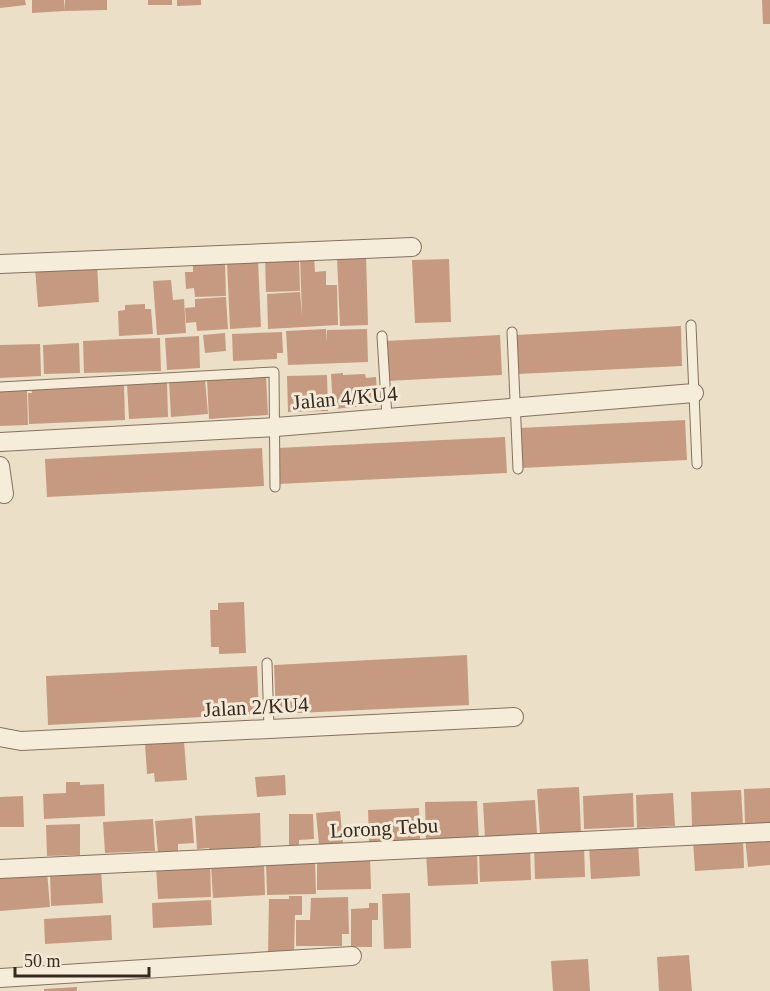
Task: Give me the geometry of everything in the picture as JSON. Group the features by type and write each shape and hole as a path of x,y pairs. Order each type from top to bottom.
{"street":[{"path":"0,264 412,247"},
{"name":"Jalan 4/KU4","path":"0,442 276,426 694,393"},
{"path":"0,466 4,494"},
{"name":"Jalan 2/KU4","path":"0,737 21,741 514,717"},
{"name":"Lorong Tebu","path":"0,869 770,832"},
{"path":"0,978 352,956"}],"lane":[{"path":"692,324 697,464"},
{"path":"512,332 518,469"},
{"path":"382,336 387,417"},
{"path":"0,387 274,372 275,487"},
{"path":"267,663 269,729"}],"building":[{"path":"0,0 25,0 26,5 0,8"},
{"path":"32,0 64,0 65,11 32,13"},
{"path":"65,0 107,0 107,10 65,11"},
{"path":"148,0 172,0 172,5 148,5"},
{"path":"177,0 201,0 201,5 177,6"},
{"path":"762,0 770,0 770,24 763,24"},
{"path":"366,255 368,325 340,326 337,257"},
{"path":"299,256 300,291 266,292 265,257"},
{"path":"300,256 314,256 315,272 326,271 326,285 337,285 338,325 268,329 267,294 300,292 302,316"},
{"path":"449,259 451,322 415,323 412,260"},
{"path":"258,260 261,327 230,329 227,262"},
{"path":"97,263 99,302 38,307 35,268"},
{"path":"225,263 226,296 195,297 194,288 186,289 185,272 193,272 193,265"},
{"path":"171,280 173,300 184,299 186,333 157,335 153,281"},
{"path":"226,297 228,329 197,331 196,322 186,323 185,308 195,307 195,299"},
{"path":"145,304 145,309 151,309 153,334 119,336 118,311 125,310 125,305"},
{"path":"681,326 682,366 518,374 516,335"},
{"path":"326,329 326,342 327,330 367,329 368,362 288,365 286,331"},
{"path":"282,332 283,353 277,353 277,359 233,361 232,334"},
{"path":"225,333 226,351 205,353 203,335"},
{"path":"500,335 502,375 387,381 386,341"},
{"path":"199,336 200,368 167,370 165,338"},
{"path":"160,338 161,371 84,373 83,341"},
{"path":"79,343 80,373 44,374 43,345"},
{"path":"40,344 41,376 0,378 0,345"},
{"path":"343,373 343,375 365,374 366,378 376,377 378,405 333,409 331,374"},
{"path":"327,375 328,411 288,412 287,376"},
{"path":"266,376 268,415 209,419 207,379"},
{"path":"205,379 208,414 171,417 169,381"},
{"path":"167,382 168,417 129,419 127,384"},
{"path":"124,383 125,420 29,424 28,393 32,393 31,387"},
{"path":"27,390 28,425 0,426 0,391"},
{"path":"685,420 687,460 521,468 519,428"},
{"path":"505,437 507,473 278,484 277,448"},
{"path":"262,448 264,486 47,497 45,459"},
{"path":"244,602 246,653 219,654 219,647 211,647 210,610 218,610 218,603"},
{"path":"467,655 469,705 276,714 274,665"},
{"path":"257,666 259,714 48,725 46,676"},
{"path":"184,741 187,780 155,782 154,773 147,774 145,744"},
{"path":"285,775 286,795 257,797 255,777"},
{"path":"66,782 80,782 80,785 104,784 105,816 44,819 43,794 66,793"},
{"path":"579,787 581,832 540,834 537,789"},
{"path":"770,788 770,823 745,824 744,789"},
{"path":"741,790 743,824 692,826 691,792"},
{"path":"633,793 634,827 584,829 583,796"},
{"path":"673,793 675,826 637,828 636,795"},
{"path":"23,796 24,827 0,827 0,797"},
{"path":"535,800 537,834 485,838 483,803"},
{"path":"477,801 479,842 426,844 425,802"},
{"path":"419,808 420,840 369,842 368,810"},
{"path":"340,811 343,843 319,845 316,813"},
{"path":"260,813 261,850 209,853 209,848 197,849 195,816"},
{"path":"289,814 313,814 314,839 299,840 299,846 289,846"},
{"path":"192,818 194,843 178,844 178,852 158,854 155,821"},
{"path":"153,819 155,851 105,853 103,822"},
{"path":"80,824 80,855 47,856 46,825"},
{"path":"770,835 770,865 748,867 745,837"},
{"path":"743,838 744,868 695,871 693,841"},
{"path":"638,842 640,876 591,879 589,845"},
{"path":"584,845 585,877 535,879 534,847"},
{"path":"530,846 531,880 480,882 479,849"},
{"path":"477,850 478,884 428,886 426,852"},
{"path":"317,857 370,857 371,889 317,890"},
{"path":"264,862 265,895 213,898 211,865"},
{"path":"315,862 316,894 267,895 266,863"},
{"path":"210,863 211,897 158,899 156,866"},
{"path":"101,868 103,903 51,906 50,872"},
{"path":"47,871 50,907 0,911 0,874"},
{"path":"410,893 411,948 384,949 382,894"},
{"path":"289,896 302,896 302,915 295,915 294,953 268,953 269,899 289,899"},
{"path":"348,897 349,934 342,934 342,946 296,946 296,920 310,920 311,898"},
{"path":"211,900 212,925 153,928 152,903"},
{"path":"369,903 378,903 378,920 372,920 372,947 351,947 351,909 369,908"},
{"path":"111,915 112,940 45,944 44,919"},
{"path":"689,955 692,991 659,991 657,957"},
{"path":"588,959 590,991 553,991 551,961"},
{"path":"77,987 77,991 44,991 44,989"}]}
